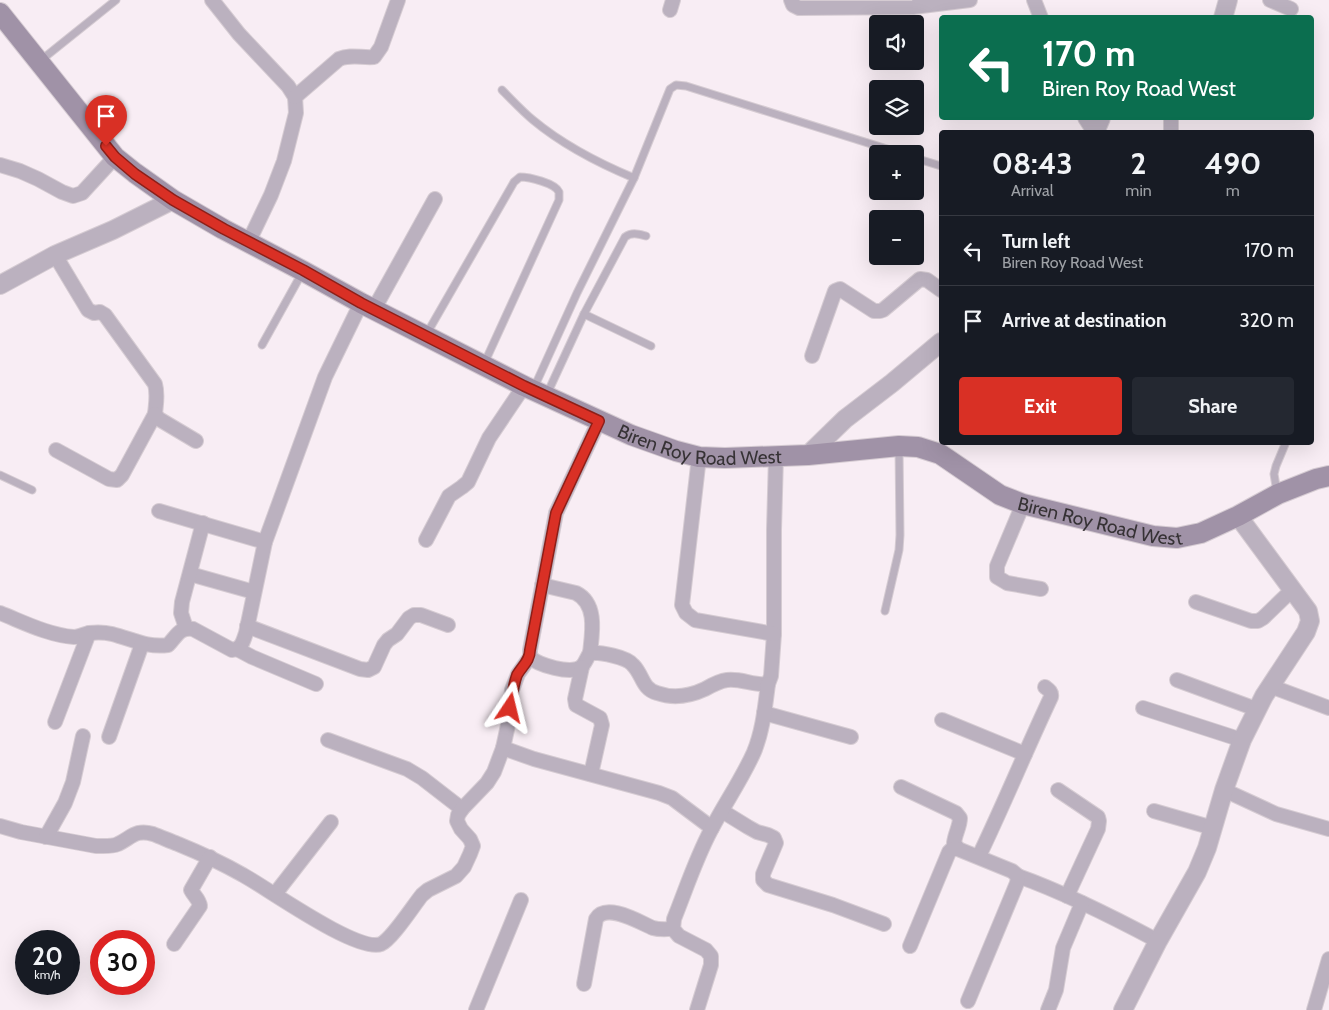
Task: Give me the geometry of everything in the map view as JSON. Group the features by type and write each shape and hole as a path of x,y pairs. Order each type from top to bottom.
{"main road":[{"name":"Biren Roy Road West","path":"0,12 115,157 135,174 173,200 368,306 534,391 631,435 676,451 699,456 725,458 808,455 899,446 918,447 940,454 1000,495 1023,504 1153,536 1177,538 1201,533 1238,516 1278,494 1329,476"}],"street":[{"path":"212,0 239,34 288,86 295,97 296,113 284,161 271,195 249,242"},
{"path":"295,97 339,59 346,56 374,57 380,47 398,0"},
{"path":"791,0 793,5 798,8 913,7 970,0"},
{"path":"1034,0 1040,15"},
{"path":"1224,15 1228,0"},
{"path":"1270,0 1291,9"},
{"path":"0,165 20,171 73,196 82,193 115,157"},
{"path":"237,649 241,646 246,633 266,542 325,378 435,199"},
{"path":"0,285 55,255 113,230 173,200"},
{"path":"55,255 88,310 94,314 100,312 105,315 157,390 155,414 122,475 117,480 109,479 56,450"},
{"path":"812,356 836,290 840,289 874,311 877,311 884,310 920,279 927,280 939,289"},
{"path":"808,455 845,419 939,344"},
{"path":"426,540 449,496 468,482 489,438 534,391"},
{"path":"155,414 159,419 196,441"},
{"path":"0,826 96,846 118,844 132,835 141,832 153,834 210,857 243,874 334,931 368,944 379,945 388,939 422,895 456,876 464,867 470,854 472,846 470,838 457,821 458,815 487,783 494,772 503,748 512,690 518,674 530,657 556,513 599,421"},
{"path":"699,456 682,605 686,613 695,620 774,634"},
{"path":"672,929 694,866 712,828 745,772 760,732 771,676 774,634 776,456"},
{"path":"1023,504 997,566 997,577 1007,583 1040,589"},
{"path":"159,511 266,542"},
{"path":"1123,1010 1158,941 1197,872 1207,848 1224,790 1242,740 1256,709 1306,632 1310,621 1308,612 1238,516"},
{"path":"186,628 181,613 182,602 203,524"},
{"path":"190,574 254,592"},
{"path":"542,585 576,593 587,603 591,612 593,622 590,653 582,666 575,699 576,705 600,718 602,725 591,774"},
{"path":"1196,602 1251,621 1258,621 1292,590"},
{"path":"0,613 63,636 77,637 100,632 158,647 168,645 180,630 186,628 193,629 232,650 237,649 316,684"},
{"path":"247,626 360,669 368,670 374,667 388,640 397,634 414,614 448,625"},
{"path":"55,722 89,633"},
{"path":"109,737 142,644"},
{"path":"590,653 626,660 633,664 643,683 650,690 658,694 690,695 727,680 760,685 768,684"},
{"path":"530,657 545,665 568,670 577,670 582,666"},
{"path":"1178,680 1256,709"},
{"path":"1270,686 1329,708"},
{"path":"979,856 1002,810 1051,697 1050,691 1045,687"},
{"path":"1144,708 1242,740"},
{"path":"764,713 851,737"},
{"path":"942,720 1025,754"},
{"path":"46,837 65,803 73,782 83,736"},
{"path":"328,740 407,770 422,778 462,809"},
{"path":"503,748 534,759 659,793 672,798 712,828"},
{"path":"901,787 956,813 960,818 954,843 958,849"},
{"path":"1058,790 1098,816 1099,821 1098,829 1067,896"},
{"path":"1224,790 1276,814 1329,829"},
{"path":"722,811 748,827 774,838 776,843 763,874 763,880 768,885 833,905 884,924"},
{"path":"1154,811 1213,828"},
{"path":"275,894 331,822"},
{"path":"910,946 949,852 952,849 958,849 979,856 1012,871 1018,876 1082,903 1158,941"},
{"path":"174,944 200,906 199,900 191,890 210,857"},
{"path":"968,1001 1017,884 1018,876"},
{"path":"476,1010 520,900"},
{"path":"1048,1010 1056,990 1063,948 1082,903"},
{"path":"584,984 596,919 603,912 611,912 633,918 660,930 672,929 679,936 706,950 711,956 711,965 697,1010"},
{"path":"1314,1010 1329,960"}],"lane":[{"path":"40,62 116,0"},
{"path":"534,391 577,293 634,178 670,90 676,84 874,145"},
{"path":"502,90 533,120 548,131 588,157 634,178"},
{"path":"924,161 939,165"},
{"path":"426,335 514,182 520,176 529,177 554,186 559,192 560,200 484,365"},
{"path":"534,391 584,314 625,237 635,233 646,236"},
{"path":"262,345 303,270"},
{"path":"584,314 651,346"},
{"path":"1278,494 1274,474 1285,445"},
{"path":"885,611 900,542 899,446"},
{"path":"0,475 32,490"}],"route":[{"path":"106,146 115,157 135,174 173,200 224,229 361,303 524,386 599,421 556,513 530,657 518,674 512,690 510,708"}]}
